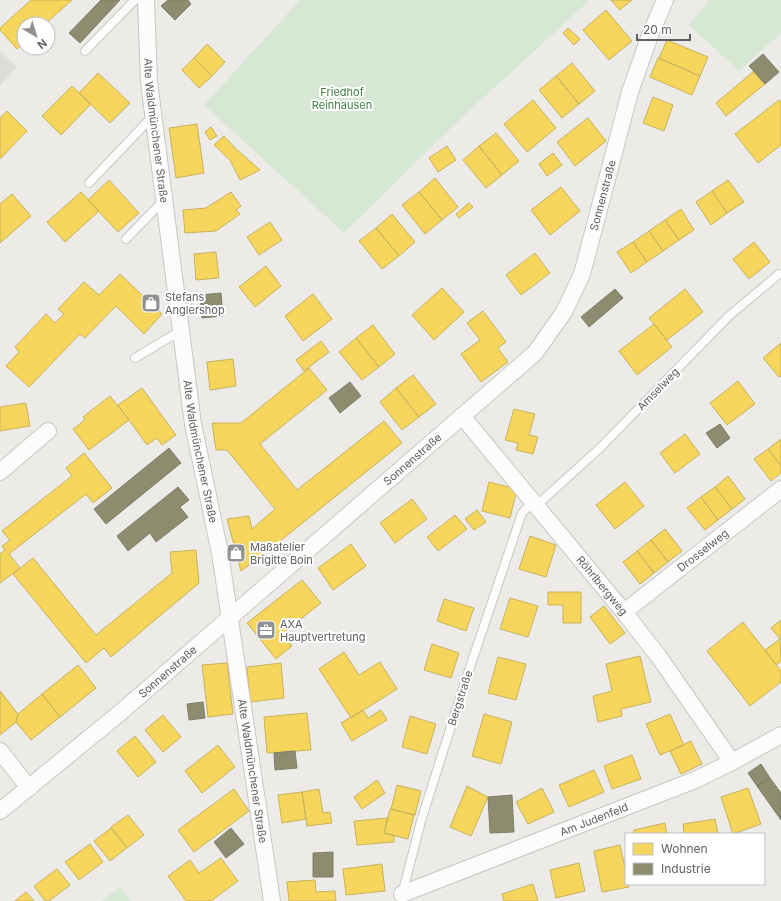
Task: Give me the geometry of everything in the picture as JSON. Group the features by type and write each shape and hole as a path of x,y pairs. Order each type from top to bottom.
{"street":[{"name":"Alte Waldmünchener Straße","path":"146,0 146,47 153,116 193,424 220,553 272,901"},
{"name":"Sonnenstraße","path":"0,811 230,617 535,353 552,332 582,274 630,92 650,35 665,0"},
{"name":"Röhrlbergweg","path":"462,416 536,503 624,612 659,657 732,762"},
{"path":"0,472 48,431"},
{"name":"Drosselweg","path":"624,612 781,489"},
{"name":"Am Judenfeld","path":"401,898 695,780 732,762 781,735"},
{"path":"0,751 29,788"}],"lane":[{"path":"85,52 135,0"},
{"path":"89,183 153,116"},
{"path":"126,239 164,200"},
{"name":"Amselweg","path":"536,503 599,449 729,316 780,274"},
{"path":"135,358 180,331"},
{"name":"Bergstraße","path":"401,898 421,821 471,664 522,513 536,503"}],"shaded area":[{"path":"0,51 17,67 0,86"}],"green space":[{"name":"Friedhof Reinhausen","path":"300,0 590,0 458,121 344,233 204,105"},
{"path":"709,0 781,0 781,33 739,71 689,25"},
{"path":"120,887 131,901 102,901"}],"building: Wohnen":[{"path":"31,0 72,0 54,16 16,16 16,48 0,30 0,28"},
{"path":"611,0 632,0 620,10"},
{"path":"606,10 632,41 609,60 583,30"},
{"path":"568,28 580,39 574,45 563,33"},
{"path":"667,40 708,57 700,76 659,58"},
{"path":"207,44 225,62 212,76 194,58"},
{"path":"194,58 212,76 199,88 182,70"},
{"path":"658,58 700,76 692,95 650,77"},
{"path":"572,63 595,91 579,104 556,76"},
{"path":"754,71 765,84 726,116 716,103"},
{"path":"98,73 130,103 110,123 79,93"},
{"path":"556,76 579,104 562,118 539,90"},
{"path":"72,86 91,104 61,135 42,116"},
{"path":"653,97 673,105 664,131 643,123"},
{"path":"533,100 556,128 527,152 504,124"},
{"path":"779,100 781,102 781,145 758,163 735,134"},
{"path":"7,111 27,131 0,159 0,118"},
{"path":"588,118 606,141 575,166 557,142"},
{"path":"197,124 204,173 176,178 169,128"},
{"path":"211,127 217,136 210,140 205,132"},
{"path":"496,133 519,161 502,175 479,146"},
{"path":"224,136 260,170 240,180 230,160 214,145"},
{"path":"447,146 456,160 438,172 429,158"},
{"path":"479,146 502,175 486,188 463,160"},
{"path":"553,153 562,165 547,176 539,164"},
{"path":"435,178 458,207 442,220 419,192"},
{"path":"109,180 139,213 118,232 88,200"},
{"path":"728,180 744,202 727,213 712,191"},
{"path":"561,187 580,211 550,235 531,210"},
{"path":"712,191 727,213 711,225 696,202"},
{"path":"81,192 99,211 65,242 47,222"},
{"path":"231,192 241,206 236,210 240,214 216,231 185,233 183,210 206,208"},
{"path":"419,192 442,220 425,234 402,205"},
{"path":"12,194 31,216 0,243 0,204"},
{"path":"469,203 473,207 459,218 456,214"},
{"path":"681,209 694,230 679,240 665,220"},
{"path":"392,214 415,242 399,256 376,228"},
{"path":"665,220 679,240 663,251 649,231"},
{"path":"270,222 282,240 259,255 247,237"},
{"path":"376,228 399,256 382,269 359,241"},
{"path":"649,231 663,251 647,262 633,242"},
{"path":"633,242 647,262 631,273 617,252"},
{"path":"754,242 770,262 749,279 733,259"},
{"path":"216,252 219,278 196,280 194,254"},
{"path":"535,253 550,273 521,295 506,275"},
{"path":"266,266 281,286 255,307 239,287"},
{"path":"120,274 162,314 144,334 116,306 85,338 80,334 29,387 6,366 19,352 15,347 46,314 55,323 64,314 58,309 84,282 99,295"},
{"path":"442,288 464,312 434,340 412,315"},
{"path":"685,289 703,312 667,340 649,318"},
{"path":"313,294 332,319 303,341 285,316"},
{"path":"483,311 506,342 498,348 508,362 481,382 461,354 480,340 467,323"},
{"path":"654,324 672,347 637,375 619,351"},
{"path":"373,325 395,354 379,367 356,338"},
{"path":"356,338 379,367 362,380 339,352"},
{"path":"321,341 329,352 304,371 296,360"},
{"path":"781,343 781,376 779,377 763,358"},
{"path":"233,359 236,386 210,390 207,362"},
{"path":"309,368 327,390 260,444 297,490 384,421 402,443 241,571 227,519 249,516 252,529 275,509 227,450 216,450 212,423 241,423"},
{"path":"413,375 436,404 419,417 396,388"},
{"path":"738,381 755,404 727,425 710,403"},
{"path":"142,388 176,435 162,445 157,438 147,445 118,405"},
{"path":"396,388 419,417 402,430 380,402"},
{"path":"110,396 129,420 89,450 73,429 85,420 83,417"},
{"path":"26,403 30,426 0,431 0,407"},
{"path":"514,409 535,414 529,435 538,437 533,454 516,450 518,443 505,440"},
{"path":"685,434 700,454 675,473 660,453"},
{"path":"781,439 781,466 768,449"},
{"path":"768,449 781,466 781,473 771,481 754,459"},
{"path":"84,453 112,488 93,503 86,494 9,554 20,568 0,583 0,554 5,550 2,546 10,540 2,531 72,476 66,468"},
{"path":"728,476 745,499 732,509 715,487"},
{"path":"489,482 517,489 510,518 482,511"},
{"path":"625,482 644,506 615,529 596,505"},
{"path":"715,487 732,509 718,520 701,497"},
{"path":"701,497 718,520 705,530 687,508"},
{"path":"412,499 427,519 395,543 380,523"},
{"path":"477,510 486,522 474,530 465,519"},
{"path":"455,515 467,529 438,551 427,537"},
{"path":"665,529 682,551 668,562 651,540"},
{"path":"530,536 556,545 546,577 519,569"},
{"path":"651,540 668,562 654,573 637,551"},
{"path":"351,544 366,566 333,590 318,568"},
{"path":"196,550 199,583 111,657 104,648 86,663 13,574 33,558 96,635 172,573 170,552"},
{"path":"637,551 654,573 640,584 623,562"},
{"path":"302,580 321,603 282,634 292,646 276,659 247,623"},
{"path":"548,592 581,592 581,623 563,623 563,605 548,605"},
{"path":"510,598 538,606 528,637 500,629"},
{"path":"444,599 474,608 466,631 437,621"},
{"path":"604,606 625,633 610,644 590,617"},
{"path":"781,620 781,640 771,628"},
{"path":"743,622 781,671 781,682 750,706 707,651"},
{"path":"780,639 781,661 776,665 765,650"},
{"path":"432,644 459,653 451,678 424,670"},
{"path":"344,652 359,675 380,662 397,689 351,718 319,669"},
{"path":"640,656 651,702 621,709 622,716 598,722 593,696 612,691 606,664"},
{"path":"498,657 526,664 516,700 488,693"},
{"path":"227,663 233,714 208,717 202,665"},
{"path":"281,663 284,698 250,702 247,667"},
{"path":"78,665 96,688 60,717 42,694"},
{"path":"0,691 18,714 16,722 0,735"},
{"path":"42,694 60,717 31,740 16,722 18,714"},
{"path":"363,710 368,718 381,710 387,720 352,741 341,723"},
{"path":"307,713 311,750 267,753 264,717"},
{"path":"484,714 512,722 501,764 472,756"},
{"path":"670,714 684,745 660,755 646,724"},
{"path":"163,715 181,737 163,752 145,730"},
{"path":"410,716 436,724 427,754 402,747"},
{"path":"135,736 156,762 138,777 117,751"},
{"path":"691,741 702,764 681,774 670,751"},
{"path":"218,745 235,767 202,793 185,771"},
{"path":"632,755 641,779 612,789 604,766"},
{"path":"594,770 604,792 569,807 559,785"},
{"path":"377,780 385,793 362,809 354,797"},
{"path":"397,785 421,791 415,815 391,809"},
{"path":"467,786 488,797 471,836 450,827"},
{"path":"542,788 554,812 528,824 516,802"},
{"path":"748,788 761,824 733,833 721,797"},
{"path":"234,789 249,811 194,852 178,830"},
{"path":"319,789 323,813 330,812 332,823 307,826 302,792"},
{"path":"302,792 306,819 282,823 278,795"},
{"path":"390,809 414,815 408,839 384,833"},
{"path":"128,815 144,835 127,848 111,827"},
{"path":"388,818 384,833 394,835 394,842 357,845 354,821"},
{"path":"715,819 718,833 684,833 683,824"},
{"path":"665,823 667,833 634,833 634,830"},
{"path":"111,828 127,848 110,861 94,841"},
{"path":"90,844 103,862 79,880 65,862"},
{"path":"620,845 625,868 625,885 628,885 629,887 602,892 594,851"},
{"path":"221,858 238,881 211,901 186,901 168,876 190,860 199,873"},
{"path":"579,863 585,891 556,898 550,870"},
{"path":"382,864 385,891 346,895 343,869"},
{"path":"57,869 70,885 49,901 45,901 34,886"},
{"path":"315,880 316,892 335,891 336,901 289,901 287,882"},
{"path":"533,884 538,901 504,901 502,894"},
{"path":"26,892 34,901 15,901"}],"building: Industrie":[{"path":"101,0 120,0 80,43 69,33"},
{"path":"168,0 188,0 191,4 175,20 161,6"},
{"path":"763,54 779,72 765,84 749,66"},
{"path":"615,289 623,298 589,327 581,317"},
{"path":"221,293 223,316 202,318 200,295"},
{"path":"350,382 361,396 340,413 329,398"},
{"path":"720,424 730,438 717,448 706,433"},
{"path":"169,448 181,463 106,524 94,509"},
{"path":"178,487 189,500 180,507 188,517 156,542 150,533 128,551 117,536"},
{"path":"203,702 205,718 189,720 187,704"},
{"path":"295,751 297,768 275,770 274,753"},
{"path":"761,764 770,778 757,786 748,773"},
{"path":"770,778 781,793 781,820 757,786"},
{"path":"512,795 514,832 490,833 488,797"},
{"path":"231,828 244,844 226,858 214,842"},
{"path":"333,852 333,877 313,877 313,853"}],"place":[{"name":"Stefans Anglershop","path":"151,303"},
{"name":"Maßatelier Brigitte Boin","path":"236,553"},
{"name":"AXA Hauptvertretung","path":"266,630"}]}
